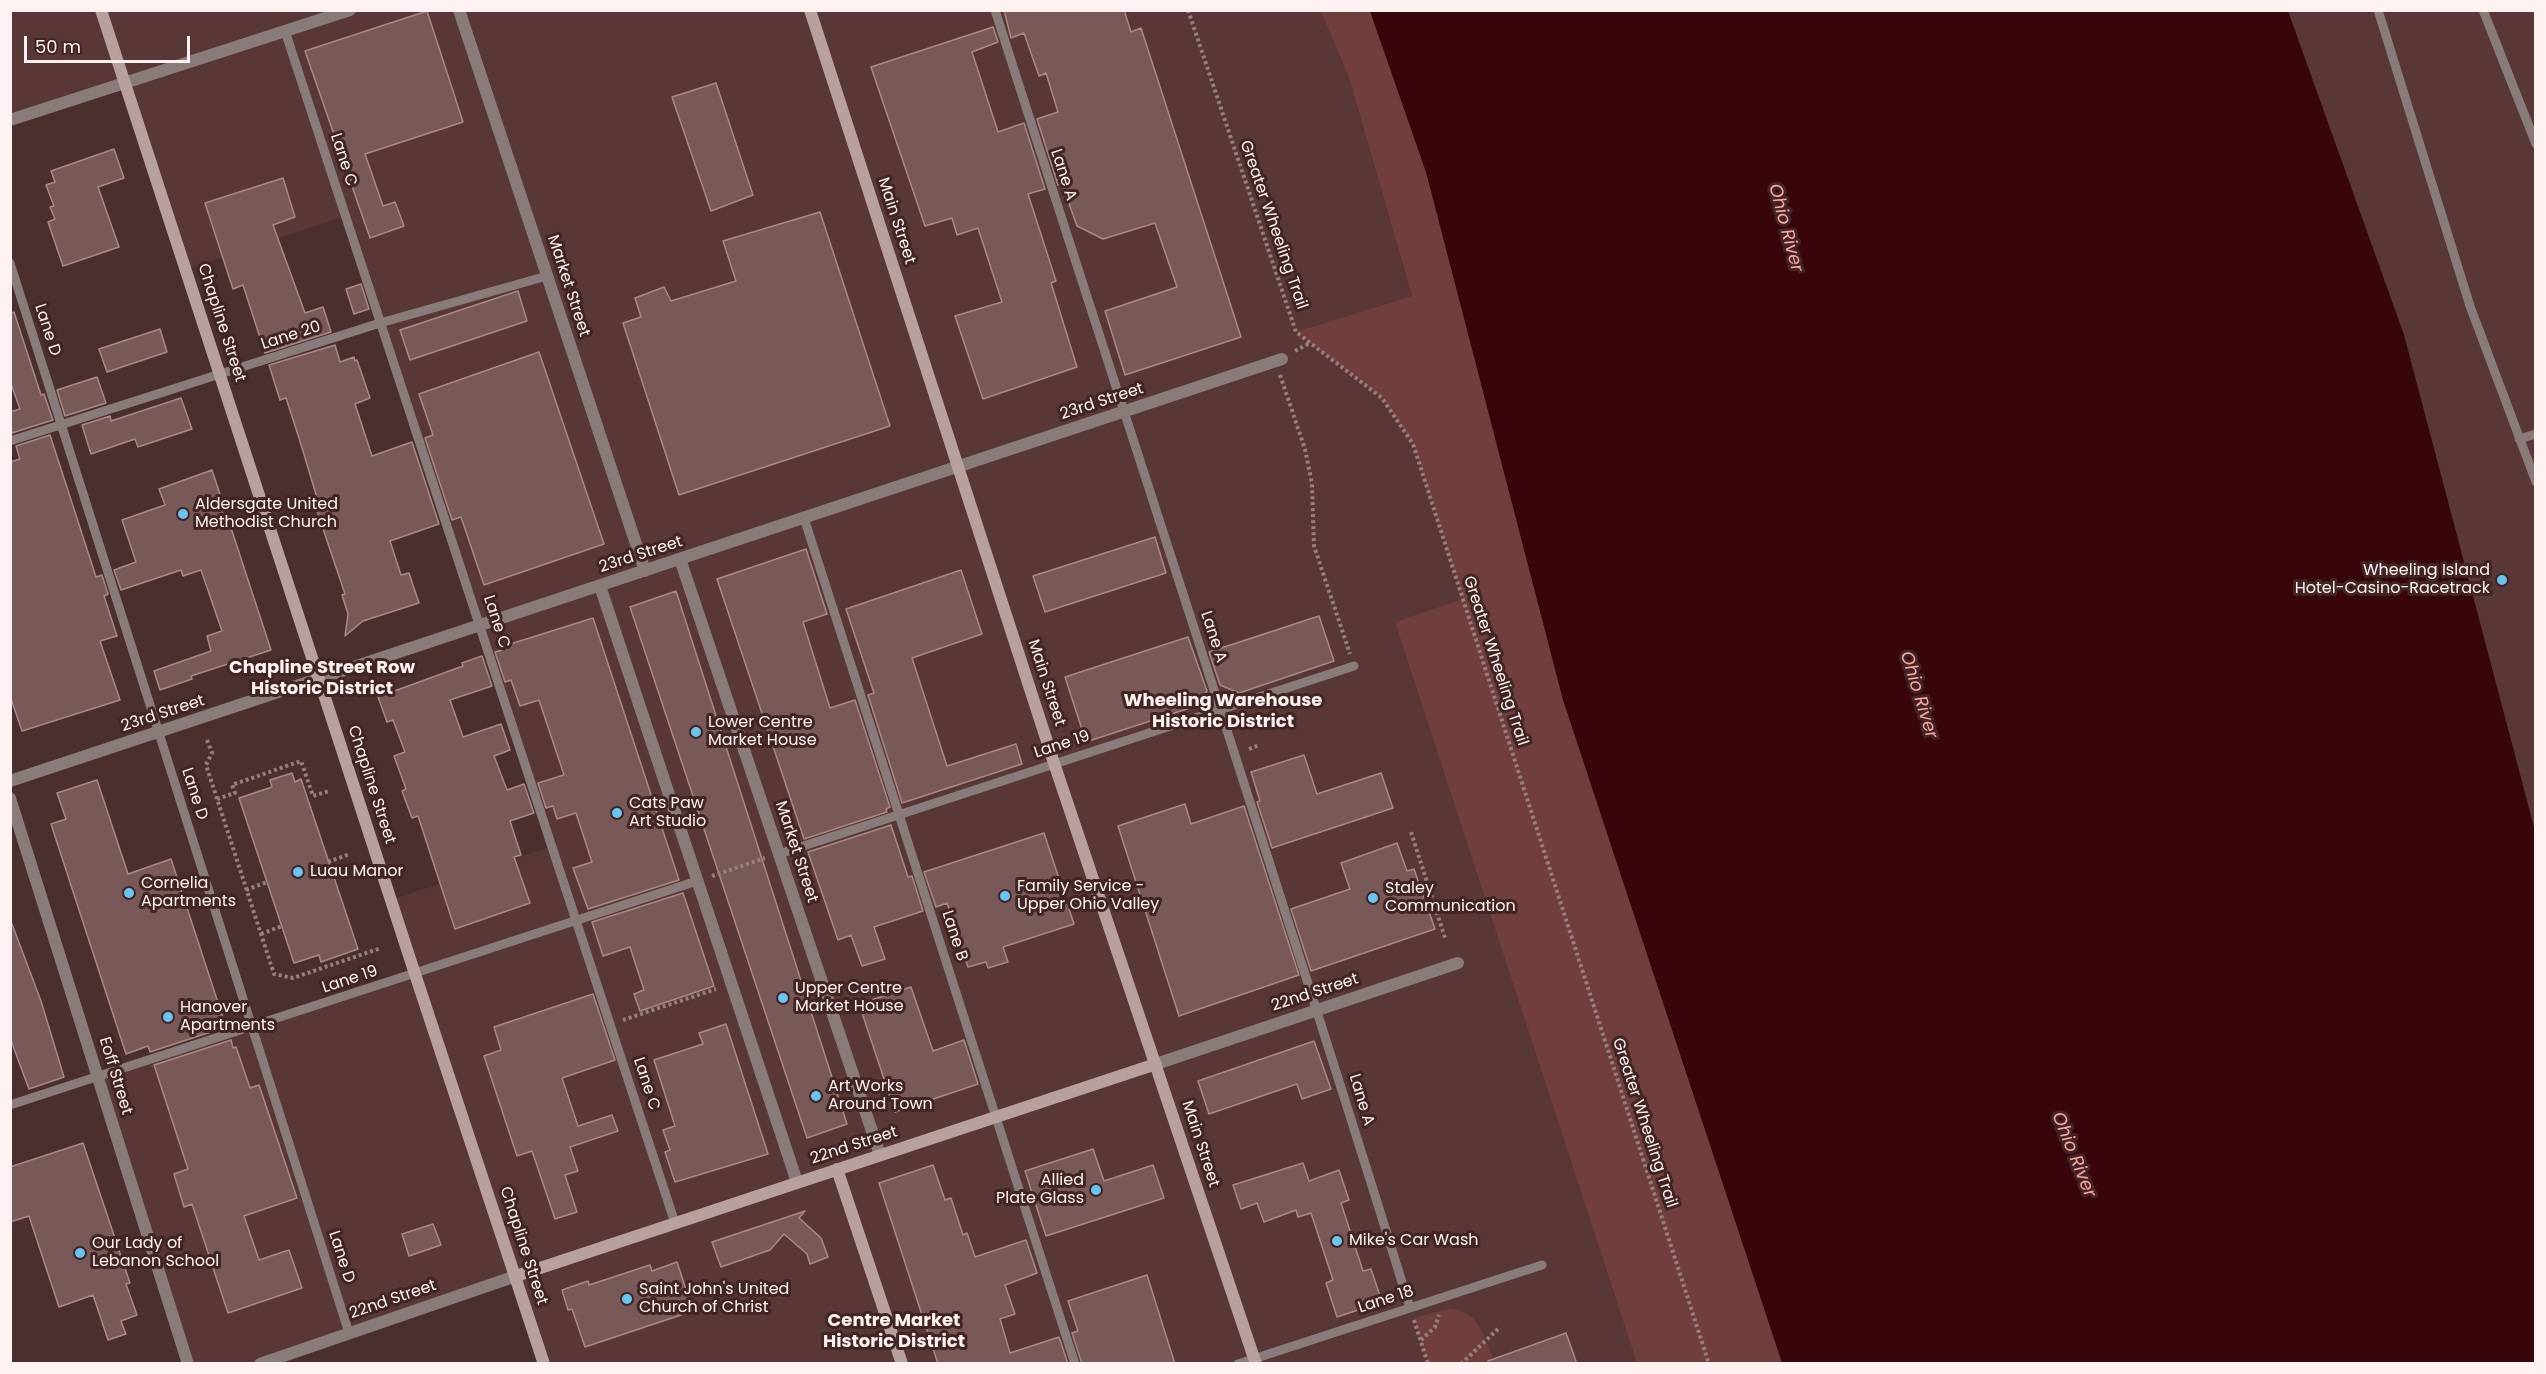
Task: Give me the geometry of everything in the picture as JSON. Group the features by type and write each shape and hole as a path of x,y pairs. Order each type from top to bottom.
{"street":[{"name":"Chapline Street","path":"101,10 544,1364"},
{"path":"10,120 350,10"},
{"name":"Market Street","path":"459,10 645,571"},
{"name":"Main Street","path":"810,10 1054,763 1255,1361"},
{"name":"23rd Street","path":"10,781 1279,360"},
{"name":"Market Street","path":"680,559 880,1155"},
{"path":"600,586 797,1182"},
{"name":"Eoff Street","path":"10,798 188,1364"},
{"name":"22nd Street","path":"260,1364 675,1222 1458,963"},
{"path":"837,1169 902,1364"}],"lane":[{"name":"Lane A","path":"995,10 1318,1010 1410,1308"},
{"path":"2378,10 2470,306 2535,482"},
{"path":"2483,10 2535,144"},
{"name":"Lane C","path":"285,31 675,1222"},
{"name":"Lane D","path":"10,263 349,1333"},
{"name":"Lane 20","path":"10,441 380,323 547,276"},
{"path":"2519,439 2535,434"},
{"name":"Lane B","path":"804,518 1075,1364"},
{"name":"Lane 19","path":"779,854 1354,666"},
{"name":"Lane 19","path":"10,1105 697,881"},
{"name":"Lane 18","path":"1238,1364 1255,1361 1542,1265"}],"path":[{"name":"Greater Wheeling Trail","path":"1188,10 1296,332 1382,398 1413,444 1709,1364"},
{"path":"1279,360 1305,449 1312,484 1314,546 1354,666"},
{"path":"207,740 212,753 206,765 274,974 293,978 381,948"},
{"path":"217,799 235,792 232,785 301,761 313,796 329,790"},
{"path":"1411,832 1446,938"},
{"path":"328,862 350,854"},
{"path":"697,881 779,854"},
{"path":"246,890 267,882"},
{"path":"261,934 282,926"},
{"path":"611,1024 719,987"},
{"path":"1421,1340 1435,1327 1439,1315 1436,1299"},
{"path":"1410,1308 1428,1364"},
{"path":"1461,1364 1499,1328"}],"shaded area":[{"path":"11,11 1321,11 1349,78 1412,297 1297,332 1382,398 1413,444 1709,1363 544,1363 516,1276 260,1363 188,1363 99,1077 414,974 391,900 552,846 345,216 187,269 126,83 11,120"},
{"path":"1321,11 1370,11 1426,172 1782,1363 1637,1363 1395,622 1463,599 1413,444 1382,398 1296,332 1412,296 1349,78"},
{"name":"Wheeling Island Hotel-Casino-Racetrack","path":"2288,11 2535,11 2535,831 2404,335"},
{"path":"1449,1309 1459,1310 1473,1319 1483,1333 1493,1359 1480,1363 1428,1363 1414,1318"}],"water":[{"name":"Ohio River","path":"1370,11 2288,11 2404,335 2535,831 2535,1363 1782,1363 1563,700 1426,172"}],"building":[{"path":"1004,10 1124,10 1131,32 1141,28 1241,337 1125,375 1105,311 1177,287 1155,223 1103,239 1077,226 1062,184 1058,185 1037,119 1058,112 1046,73 1039,76 1024,33 1011,38"},
{"path":"427,11 463,122 365,154 383,206 395,202 404,226 370,238 305,51"},
{"path":"993,27 998,42 972,52 998,132 1024,123 1045,189 1028,194 1056,281 1051,283 1077,367 983,399 955,316 1002,302 978,228 957,235 952,218 925,226 871,67"},
{"path":"716,83 753,195 711,211 672,97"},
{"path":"114,149 124,178 98,187 119,247 63,266 48,222 55,219 50,207 54,206 46,185 55,182 51,171"},
{"path":"283,178 295,217 273,225 305,313 323,307 331,332 265,353 243,285 233,289 205,203"},
{"path":"820,212 890,426 679,495 623,323 641,317 635,298 664,287 671,301 736,281 723,241"},
{"path":"361,284 369,309 354,314 346,289"},
{"path":"518,291 527,321 410,360 400,330"},
{"path":"14,312 41,395 44,394 53,420 12,433 10,412 20,409 10,381 10,313"},
{"path":"160,329 167,352 107,372 99,349"},
{"path":"335,345 340,362 354,357 355,361 357,360 370,398 355,404 372,456 412,442 439,524 390,541 401,575 409,573 419,603 363,621 345,636 348,614 342,595 345,594 314,502 318,501 286,398 280,400 269,365"},
{"path":"539,352 604,544 484,585 461,517 452,520 425,438 433,435 419,394"},
{"path":"97,377 106,403 65,416 57,390"},
{"path":"181,398 192,429 138,447 135,439 91,454 82,425 110,416 111,421"},
{"path":"50,435 96,577 102,575 108,594 104,596 117,636 100,641 120,700 22,731 10,696 10,462 20,459 16,446"},
{"path":"212,470 271,650 191,676 192,679 160,690 154,671 211,651 207,636 222,631 201,570 183,576 181,570 121,590 114,570 136,562 122,520 165,505 159,489"},
{"path":"1155,537 1166,573 1045,612 1033,576"},
{"path":"806,549 827,614 803,622 830,708 855,700 890,807 886,809 887,812 804,839 717,579"},
{"path":"961,570 982,634 912,658 947,766 1016,744 1022,764 902,803 868,695 874,693 846,609"},
{"path":"676,591 847,1124 807,1138 630,607"},
{"path":"1319,616 1334,661 1239,693 1220,685 1209,652"},
{"path":"593,618 679,880 588,909 573,868 592,862 576,813 557,819 553,806 546,808 538,783 564,775 539,700 520,706 511,680 505,682 495,652 502,650 501,647"},
{"path":"1188,637 1207,691 1196,706 1086,742 1065,677"},
{"path":"482,656 492,686 450,700 463,737 501,724 510,750 494,756 507,790 524,784 534,813 510,821 521,855 514,857 530,903 455,929 418,816 412,818 402,791 406,789 394,756 405,752 393,720 387,722 378,697 463,666 462,663"},
{"path":"1304,755 1317,794 1381,773 1393,808 1272,848 1257,802 1260,801 1251,772"},
{"name":"Luau Manor","path":"292,773 295,782 301,779 358,949 321,962 319,955 294,963 239,798 272,787 270,780"},
{"path":"97,780 128,874 171,859 226,1027 150,1052 148,1046 126,1054 51,824 66,819 57,793"},
{"path":"1185,804 1191,824 1244,806 1299,975 1179,1016 1118,826"},
{"path":"891,825 908,877 912,876 923,911 874,927 885,959 862,966 851,935 838,940 808,852"},
{"name":"Family Service - Upper Ohio Valley","path":"1044,833 1074,924 1003,947 1008,962 988,968 986,962 968,967 947,903 936,907 924,872"},
{"name":"Staley Communication","path":"1397,843 1407,871 1414,869 1435,929 1311,971 1291,909 1350,889 1341,863"},
{"path":"683,893 714,986 640,1011 634,994 644,990 630,947 603,956 592,922"},
{"path":"12,924 41,1001 64,1077 29,1089 10,1038 10,925"},
{"path":"911,987 933,1051 964,1040 978,1084 895,1112 859,1004"},
{"path":"593,994 615,1060 562,1078 578,1126 612,1115 618,1131 570,1147 578,1171 565,1175 577,1212 555,1219 532,1151 517,1156 484,1056 501,1050 494,1027"},
{"path":"726,1024 768,1154 675,1182 665,1152 670,1150 663,1130 675,1126 654,1060 703,1044 699,1033"},
{"path":"231,1040 233,1048 236,1047 250,1088 259,1085 297,1198 244,1216 259,1260 289,1250 302,1288 228,1313 192,1204 184,1207 174,1174 188,1169 154,1065"},
{"path":"1314,1041 1331,1089 1302,1099 1297,1084 1209,1114 1198,1081"},
{"path":"83,1143 130,1283 126,1284 137,1315 121,1321 126,1334 108,1340 93,1295 59,1307 29,1216 10,1222 10,1167"},
{"name":"Allied Plate Glass","path":"1093,1149 1104,1181 1153,1165 1164,1198 1046,1236 1025,1171"},
{"path":"1303,1163 1309,1181 1339,1170 1349,1200 1341,1203 1363,1271 1371,1269 1382,1302 1337,1317 1326,1283 1333,1280 1311,1213 1298,1217 1296,1210 1264,1222 1257,1203 1241,1209 1233,1185"},
{"path":"933,1165 945,1200 951,1198 963,1235 967,1233 975,1257 1026,1240 1037,1273 1005,1285 1015,1314 1000,1319 1010,1353 1059,1337 1068,1364 938,1364 879,1183"},
{"path":"805,1211 799,1218 821,1238 828,1257 810,1264 807,1254 784,1234 770,1250 721,1267 712,1242"},
{"path":"433,1224 441,1245 409,1256 402,1234"},
{"name":"Saint John's United Church of Christ","path":"677,1262 693,1311 585,1347 572,1309 568,1310 562,1290 588,1281 589,1285 650,1265 652,1271"},
{"path":"1147,1275 1175,1364 1082,1364 1072,1333 1078,1331 1068,1301"},
{"path":"1566,1333 1577,1364 1488,1364 1488,1361"}],"place":[{"name":"Aldersgate United Methodist Church","path":"183,514"},
{"name":"Wheeling Island Hotel-Casino-Racetrack","path":"2502,580"},
{"name":"Lower Centre Market House","path":"696,732"},
{"name":"Cats Paw Art Studio","path":"617,813"},
{"name":"Luau Manor","path":"298,872"},
{"name":"Cornelia Apartments","path":"129,893"},
{"name":"Family Service - Upper Ohio Valley","path":"1005,896"},
{"name":"Staley Communication","path":"1373,898"},
{"name":"Upper Centre Market House","path":"783,998"},
{"name":"Hanover Apartments","path":"168,1017"},
{"name":"Art Works Around Town","path":"816,1096"},
{"name":"Allied Plate Glass","path":"1096,1190"},
{"name":"Mike's Car Wash","path":"1337,1241"},
{"name":"Our Lady of Lebanon School","path":"80,1253"},
{"name":"Saint John's United Church of Christ","path":"627,1299"}],"district":[{"name":"Chapline Street Row Historic District","path":"322,678"},
{"name":"Wheeling Warehouse Historic District","path":"1223,711"},
{"name":"Centre Market Historic District","path":"894,1331"}]}
